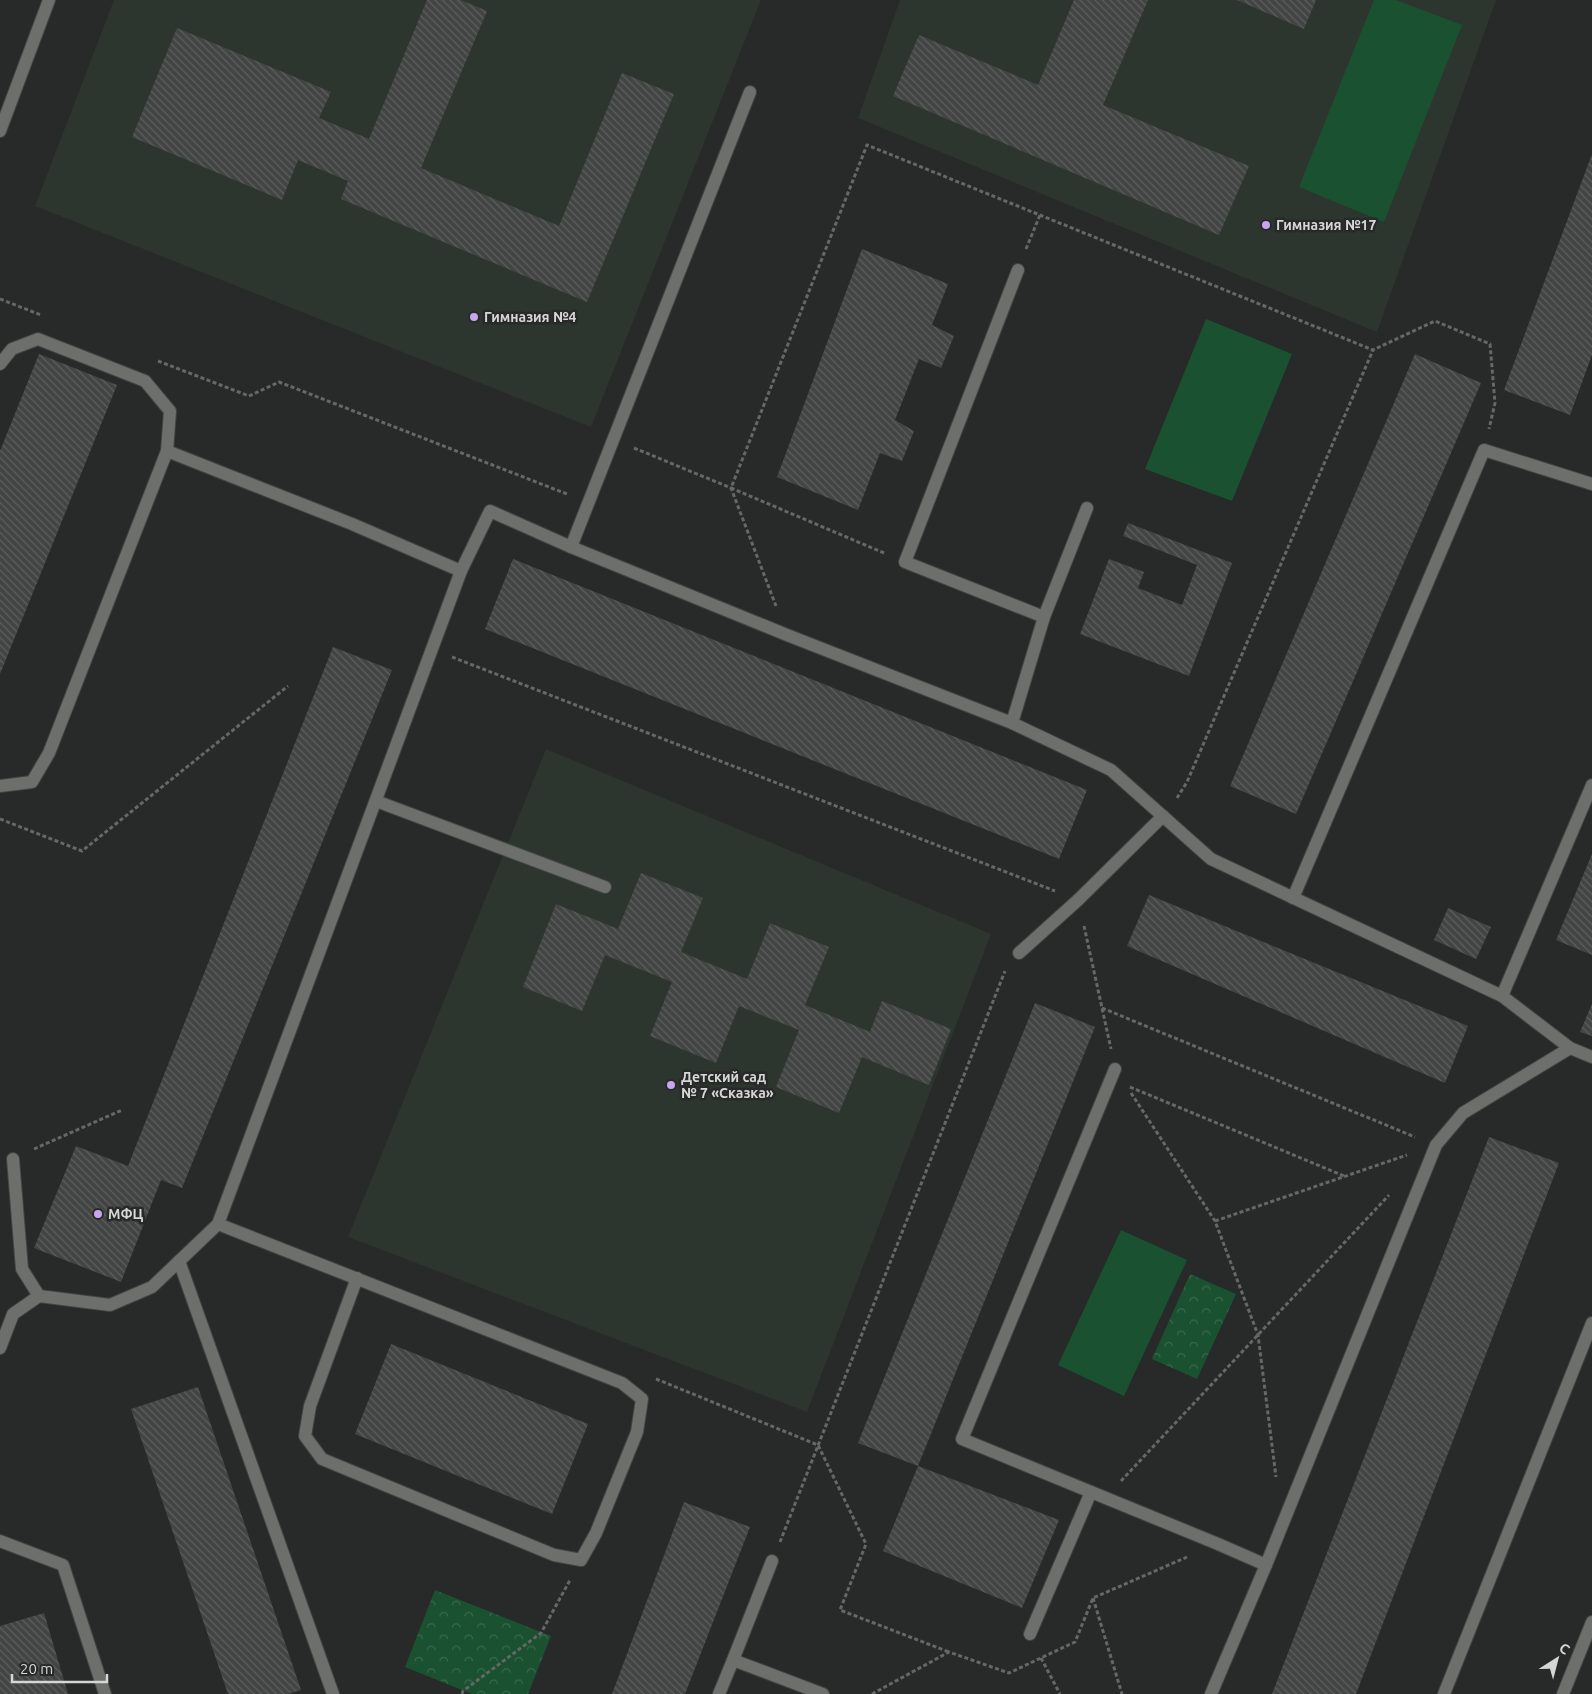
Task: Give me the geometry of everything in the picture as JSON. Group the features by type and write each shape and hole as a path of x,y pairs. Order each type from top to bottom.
{"main road":[{"path":"0,131 49,0"},
{"path":"571,547 750,92"},
{"path":"1018,270 905,562 1044,617"},
{"path":"0,364 12,349 38,339 145,381 170,411 167,451 49,753 32,782 0,786"},
{"path":"1293,898 1484,450 1591,480"},
{"path":"167,451 352,524 461,571"},
{"path":"1012,723 1044,617 1087,508"},
{"path":"0,1348 13,1314 39,1296 110,1305 152,1287 218,1224 461,571 490,511 571,547 787,635 1012,723 1111,770 1211,859 1502,996 1570,1048 1592,1057"},
{"path":"1502,996 1592,785"},
{"path":"376,801 605,887"},
{"path":"1019,953 1078,900 1163,816"},
{"path":"1211,1694 1266,1565 1436,1145 1463,1113 1570,1048"},
{"path":"1115,1069 962,1439 1266,1565"},
{"path":"13,1159 22,1269 39,1296"},
{"path":"218,1224 357,1278 622,1383 642,1399 637,1432 596,1533 581,1560 554,1555 322,1459 305,1436 310,1406 357,1278"},
{"path":"179,1261 333,1694"},
{"path":"1444,1694 1592,1322"},
{"path":"1030,1634 1091,1492"},
{"path":"0,1541 63,1565 105,1694"},
{"path":"719,1694 772,1561"},
{"path":"1563,1694 1592,1622"},
{"path":"732,1660 823,1694"}],"path":[{"path":"787,635 732,488 867,145 1373,350"},
{"path":"1018,270 1040,215"},
{"path":"0,300 46,317"},
{"path":"1163,816 1187,782 1373,350 1435,321 1490,344 1496,403 1484,450"},
{"path":"157,360 249,396 279,382 589,502"},
{"path":"614,440 905,562"},
{"path":"433,650 1078,900 1115,1069"},
{"path":"0,820 82,851 288,686"},
{"path":"772,1561 1008,964 1019,953"},
{"path":"1102,1008 1436,1145"},
{"path":"1277,1486 1258,1335 1215,1221 1126,1085 1344,1176"},
{"path":"13,1159 122,1110"},
{"path":"1215,1221 1436,1145"},
{"path":"1105,1497 1390,1195"},
{"path":"652,1378 818,1446 866,1544 840,1610 949,1652"},
{"path":"462,1694 463,1691 541,1632 581,1560"},
{"path":"1093,1598 1122,1694"},
{"path":"1041,1658 1060,1694"}],"shaded area":[{"name":"Гимназия №4","path":"114,0 761,0 591,427 35,206"},
{"name":"Гимназия №17","path":"900,0 1496,0 1377,332 858,118"},
{"name":"Детский сад № 7 «Сказка»","path":"546,749 991,934 807,1412 348,1237"}],"green space":[{"path":"1374,0 1396,0 1462,25 1384,222 1299,187"},
{"path":"1206,319 1292,354 1232,501 1145,469"},
{"path":"1121,1230 1187,1260 1124,1396 1058,1365"},
{"path":"1190,1274 1236,1294 1197,1379 1152,1359"},
{"path":"435,1590 551,1636 528,1694 472,1694 405,1667"}],"building":[{"path":"427,0 461,0 487,11 421,168 559,226 622,73 674,94 587,302 341,199 348,181 298,160 282,200 132,137 177,28 331,92 319,118 369,139"},
{"path":"1074,0 1148,0 1103,105 1249,166 1219,235 893,96 919,35 1038,85"},
{"path":"1237,0 1316,0 1304,29"},
{"path":"1592,154 1592,355 1570,415 1504,390"},
{"path":"862,249 948,284 932,325 954,336 941,368 919,359 895,420 914,431 902,461 880,453 858,510 777,477"},
{"path":"39,354 117,385 0,674 0,451"},
{"path":"1415,354 1481,383 1296,814 1230,786"},
{"path":"1128,523 1232,563 1189,676 1080,634 1109,559 1144,572 1138,588 1182,605 1197,565 1123,536"},
{"path":"513,559 1087,790 1059,859 485,629"},
{"path":"333,647 392,670 182,1188 161,1180 121,1282 34,1248 76,1146 128,1166"},
{"path":"1592,854 1592,955 1556,940"},
{"path":"641,873 703,898 681,952 747,979 770,923 829,947 805,1005 870,1032 882,1001 951,1029 929,1085 862,1057 839,1113 776,1087 799,1030 739,1006 716,1063 650,1036 672,982 605,955 582,1011 523,987 556,904 618,929"},
{"path":"1149,895 1468,1026 1445,1083 1127,946"},
{"path":"1448,908 1491,927 1476,959 1434,940"},
{"path":"1035,1003 1095,1027 918,1466 858,1443"},
{"path":"1592,1004 1592,1036 1580,1032"},
{"path":"1489,1137 1559,1163 1356,1694 1272,1694"},
{"path":"391,1344 588,1424 552,1514 355,1434"},
{"path":"198,1387 301,1690 288,1694 228,1694 131,1409"},
{"path":"918,1466 1059,1520 1022,1608 883,1551"},
{"path":"684,1502 750,1527 685,1694 612,1694"},
{"path":"44,1613 68,1694 0,1694 0,1626"}],"place":[{"name":"Гимназия №17","path":"1266,225"},
{"name":"Гимназия №4","path":"474,317"},
{"name":"Детский сад № 7 «Сказка»","path":"671,1085"},
{"name":"МФЦ","path":"98,1214"}]}
